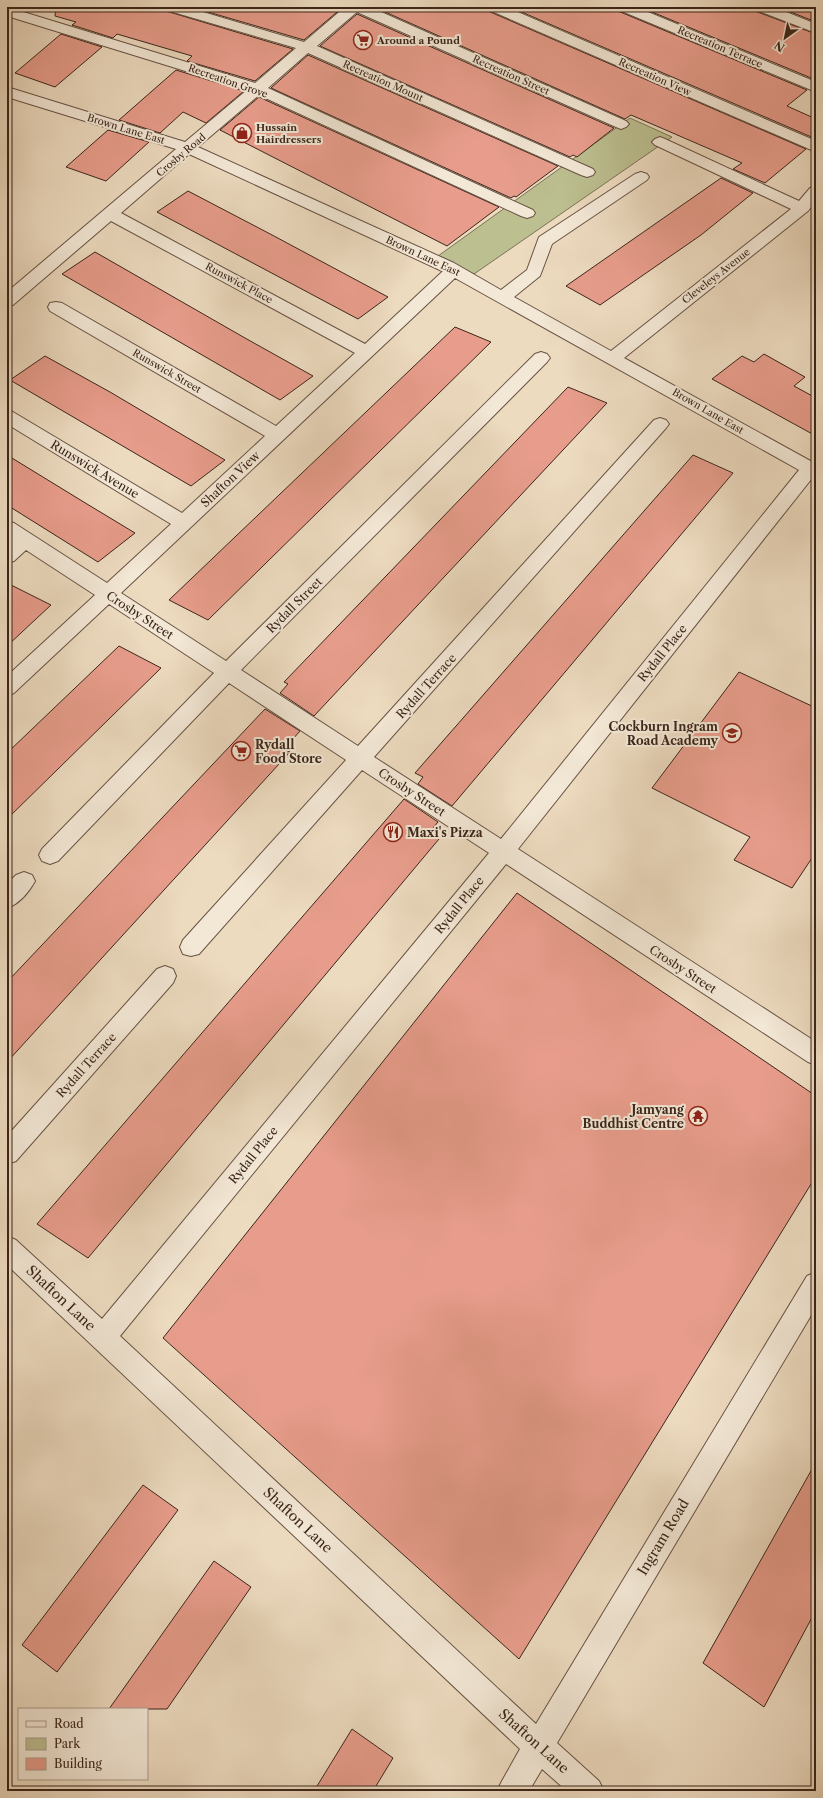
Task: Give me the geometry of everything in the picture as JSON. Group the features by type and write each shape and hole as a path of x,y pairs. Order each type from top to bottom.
{"street":[{"name":"Recreation Mount","path":"171,7 307,47 587,172"},
{"name":"Crosby Road","path":"9,296 110,214 354,7"},
{"name":"Recreation Street","path":"358,7 620,124"},
{"name":"Recreation View","path":"494,7 816,148"},
{"name":"Recreation Terrace","path":"624,7 816,87"},
{"path":"761,7 816,29"},
{"name":"Recreation Grove","path":"7,11 258,89 527,213"},
{"name":"Brown Lane East","path":"7,92 188,148 454,270 813,471"},
{"path":"660,142 802,208"},
{"path":"503,297 534,272 546,241 640,177"},
{"name":"Cleveleys Avenue","path":"613,358 802,208 816,191"},
{"name":"Runswick Place","path":"110,214 367,352"},
{"name":"Shafton View","path":"7,688 454,270"},
{"name":"Runswick Street","path":"56,308 278,435"},
{"name":"Rydall Street","path":"50,855 227,672 541,358"},
{"name":"Runswick Avenue","path":"7,416 184,523"},
{"name":"Rydall Terrace","path":"191,947 660,424"},
{"name":"Rydall Place","path":"103,1337 503,852 813,471"},
{"name":"Crosby Street","path":"7,528 816,1055"},
{"path":"7,556 25,540"},
{"path":"7,899 24,881"},
{"name":"Rydall Terrace","path":"7,1153 165,976"},
{"name":"Shafton Lane","path":"7,1248 538,1746 589,1791"},
{"name":"Ingram Road","path":"512,1791 816,1284"}],"green space":[{"path":"630,118 672,137 474,274 438,256"}],"building":[{"path":"56,7 163,7 166,11 293,49 255,81 187,61 192,56 117,34 113,38 72,25 76,22 55,16"},
{"path":"191,7 343,7 304,40"},
{"path":"374,7 486,7 488,11 806,149 765,183 733,169 742,163 631,115 625,119"},
{"path":"510,7 616,7 618,11 807,90 787,106 816,119 816,139"},
{"path":"640,7 753,7 755,11 816,34 816,80"},
{"path":"778,7 816,7 816,22"},
{"path":"357,14 614,128 577,157 573,155 570,157 320,46"},
{"path":"61,34 102,47 55,87 15,73"},
{"path":"308,55 558,166 516,197 514,196 511,198 271,88"},
{"path":"176,70 244,91 206,123 183,112 160,133 119,120"},
{"path":"259,97 499,207 447,246 220,130"},
{"path":"108,130 149,142 106,181 66,167"},
{"path":"721,178 753,193 701,235 600,305 566,286"},
{"path":"188,191 388,297 358,319 157,212"},
{"path":"95,252 313,376 280,400 62,274"},
{"path":"455,327 491,342 208,620 169,600"},
{"path":"764,354 805,377 794,386 816,398 816,436 712,379 742,356 754,362"},
{"path":"45,356 110,392 225,460 191,486 10,380"},
{"path":"568,387 607,403 314,716 280,693 288,684 284,682"},
{"path":"7,455 135,533 98,562 7,505"},
{"path":"693,455 733,473 452,806 418,784 423,777 415,773"},
{"path":"7,583 51,605 7,646"},
{"path":"119,646 161,668 7,819 7,753"},
{"path":"739,672 816,708 816,852 792,888 734,860 750,837 652,788"},
{"path":"265,709 300,731 284,749 290,752 7,1062 7,982"},
{"path":"404,799 438,822 429,833 439,839 88,1258 37,1224"},
{"path":"517,893 816,1096 816,1176 519,1659 163,1338"},
{"path":"816,1462 816,1610 764,1707 703,1663"},
{"path":"143,1485 178,1510 57,1672 22,1645"},
{"path":"214,1561 251,1587 167,1709 110,1708"},
{"path":"352,1729 393,1758 373,1791 314,1791"}],"place":[{"name":"Around a Pound","path":"363,40"},
{"name":"Hussain Hairdressers","path":"242,133"},
{"name":"Cockburn Ingram Road Academy","path":"732,733"},
{"name":"Rydall Food Store","path":"241,751"},
{"name":"Maxi's Pizza","path":"393,832"},
{"name":"Jamyang Buddhist Centre","path":"698,1116"}]}
